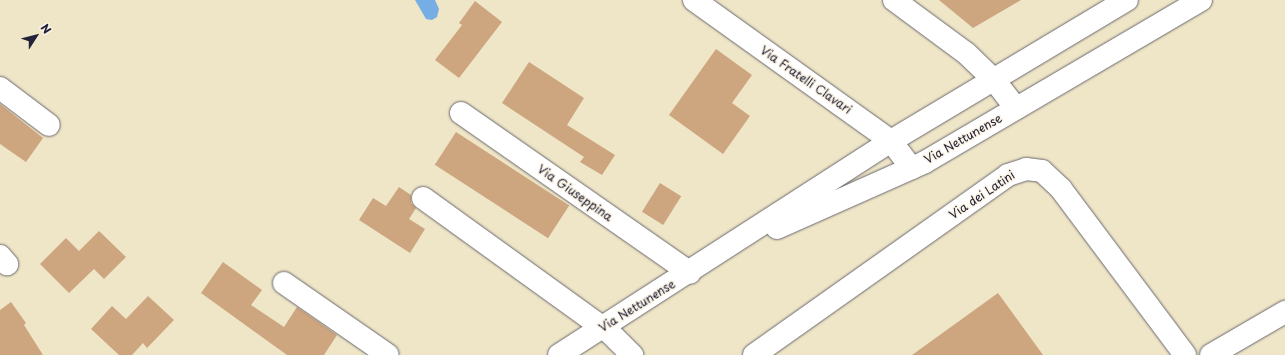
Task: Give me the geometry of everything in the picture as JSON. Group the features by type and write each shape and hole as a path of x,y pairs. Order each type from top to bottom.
{"street":[{"name":"Via Fratelli Clavari","path":"694,0 891,141 911,168"},
{"path":"894,0 952,41 994,80 1016,108"},
{"name":"Via Nettunense","path":"559,355 690,273 891,141 1127,0"},
{"name":"Via Nettunense","path":"714,257 911,168 1201,0"},
{"path":"0,88 49,125"},
{"name":"Via Giuseppina","path":"461,113 690,273"},
{"name":"Via dei Latini","path":"754,355 1008,175 1026,168 1042,171 1058,185 1185,355"},
{"path":"423,198 603,327 632,355"},
{"path":"284,283 388,355"},
{"path":"1211,355 1285,312"}],"water":[{"path":"415,0 435,0 439,9 437,17 432,20 426,19"}],"building":[{"path":"939,0 1021,0 973,28"},
{"path":"475,1 502,22 459,78 435,60 462,25 459,23"},
{"path":"716,49 752,75 732,103 750,116 723,154 669,115"},
{"path":"529,62 584,98 567,125 615,155 602,175 580,162 584,157 502,103"},
{"path":"0,104 43,138 26,162 0,144"},
{"path":"456,132 569,206 548,238 435,165"},
{"path":"660,183 681,196 663,225 642,212"},
{"path":"399,187 411,195 411,203 416,208 409,219 425,229 410,253 359,220 373,198 386,206"},
{"path":"99,231 126,257 104,279 94,269 69,293 40,264 66,238 79,251"},
{"path":"223,262 262,290 251,305 284,327 297,307 337,335 324,355 287,355 201,293"},
{"path":"998,293 1043,355 912,355"},
{"path":"148,296 174,320 147,348 143,343 132,355 119,355 91,329 112,306 126,319"},
{"path":"11,302 26,323 24,325 43,355 0,355 0,310"}]}
